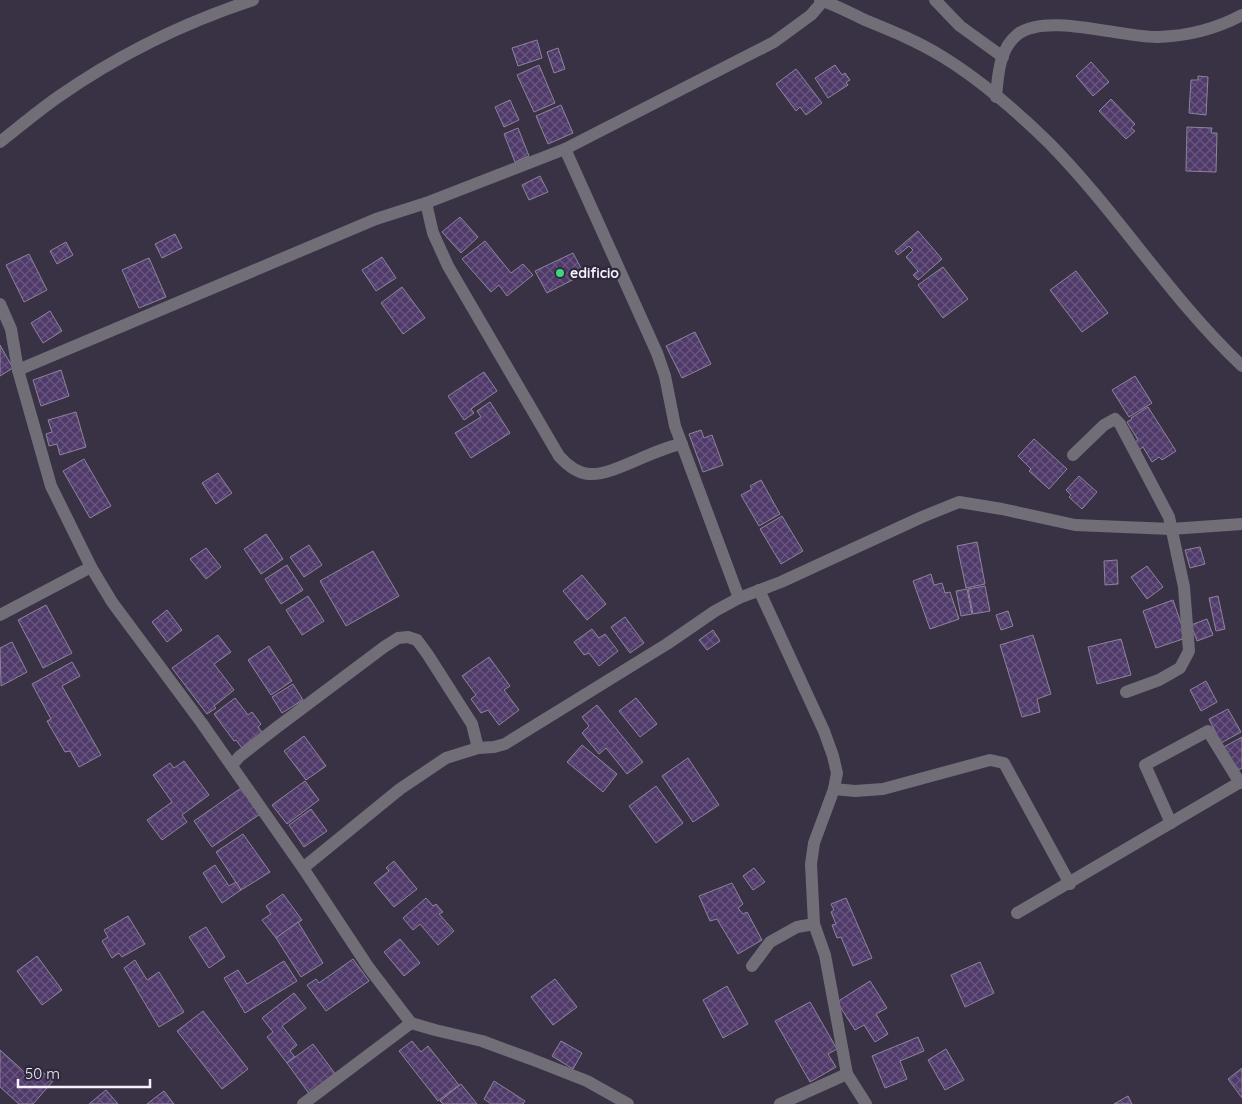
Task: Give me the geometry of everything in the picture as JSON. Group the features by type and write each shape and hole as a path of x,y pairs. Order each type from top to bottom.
{"street":[{"path":"0,142 57,97 130,52 175,29 253,0"},
{"path":"18,370 376,219 426,203 565,150 774,42 811,14 822,0 912,40 936,53 977,81 996,97 1049,144 1101,203 1197,320 1242,366"},
{"path":"935,0 960,26 1002,58"},
{"path":"996,97 999,69 1006,48 1019,34 1038,26 1070,26 1157,37 1201,31 1224,25 1242,15"},
{"path":"565,150 656,354 664,376 675,426 740,598"},
{"path":"426,203 433,233 448,266 559,456 568,466 589,474 608,471 669,446 682,444"},
{"path":"0,304 11,329 18,370 51,486 91,567 112,602 196,714 304,868 369,968 411,1023 482,1041 532,1059 587,1081 628,1104"},
{"path":"1073,455 1104,424 1115,419 1120,424 1169,518 1184,587 1189,651 1180,668 1160,680 1126,692"},
{"path":"304,868 400,789 446,758 478,748 500,746 517,738 667,644 715,611 740,598 781,582 959,502 1075,525 1171,530 1242,524"},
{"path":"0,615 91,567"},
{"path":"759,590 824,731 837,772 834,790 814,843 810,864 814,924 825,955 847,1074 866,1104"},
{"path":"232,766 240,756 384,647 398,638 408,637 417,640 472,724 478,748"},
{"path":"1017,913 1070,884 1241,782 1208,731 1145,765 1171,823"},
{"path":"834,790 883,789 990,760 1004,763 1070,884"},
{"path":"752,966 770,942 797,928 814,924"},
{"path":"303,1104 411,1023"},
{"path":"780,1104 847,1074"}],"building":[{"path":"537,40 542,58 518,66 512,48"},
{"path":"558,48 565,69 554,73 547,52"},
{"path":"1091,62 1109,82 1093,96 1076,76"},
{"path":"539,65 555,103 534,112 517,75"},
{"path":"835,65 842,75 845,73 850,80 846,82 848,85 828,98 815,78"},
{"path":"796,69 822,103 806,115 800,107 796,111 776,84"},
{"path":"1198,76 1208,77 1206,115 1189,113 1191,80 1198,80"},
{"path":"1111,99 1135,124 1131,128 1135,131 1126,139 1099,111"},
{"path":"510,100 519,120 504,127 495,107"},
{"path":"561,105 573,133 548,144 536,116"},
{"path":"1187,127 1212,128 1211,133 1217,133 1216,172 1186,171"},
{"path":"518,128 529,156 515,162 504,134"},
{"path":"540,176 548,192 529,200 522,185"},
{"path":"460,217 478,237 461,253 442,232"},
{"path":"918,231 942,259 918,280 913,275 918,271 906,257 913,250 909,246 898,255 895,251"},
{"path":"175,234 182,248 162,258 155,244"},
{"path":"485,241 511,273 523,264 533,275 507,296 499,285 491,292 462,259"},
{"path":"66,242 73,255 57,264 50,251"},
{"name":"edificio","path":"573,253 584,274 547,293 535,271"},
{"path":"29,254 47,290 24,302 6,265"},
{"path":"382,257 396,278 376,291 362,270"},
{"path":"149,258 166,297 139,308 122,270"},
{"path":"943,267 968,299 943,318 918,285"},
{"path":"1076,271 1108,313 1082,332 1050,290"},
{"path":"402,287 425,318 403,334 381,303"},
{"path":"50,311 62,331 43,343 31,323"},
{"path":"695,332 711,364 682,378 666,346"},
{"path":"0,345 13,368 0,376"},
{"path":"61,370 69,396 41,406 33,380"},
{"path":"484,372 497,391 471,409 474,413 464,420 448,396"},
{"path":"1135,376 1152,403 1129,417 1112,390"},
{"path":"490,402 510,433 471,458 455,433 481,417 477,411"},
{"path":"1148,407 1176,451 1162,460 1159,457 1152,462 1143,447 1139,450 1135,442 1138,440 1127,422"},
{"path":"76,412 86,447 60,455 57,444 49,446 46,434 52,432 48,420"},
{"path":"701,430 704,438 712,435 723,465 703,472 689,434"},
{"path":"1034,439 1067,469 1049,489 1029,471 1031,469 1018,456"},
{"path":"84,459 111,506 90,518 63,471"},
{"path":"218,473 232,493 216,504 202,483"},
{"path":"1079,476 1097,492 1082,509 1069,497 1071,495 1066,490"},
{"path":"761,480 780,514 759,526 741,495 752,489 750,486"},
{"path":"782,516 803,551 781,564 760,529"},
{"path":"266,534 283,559 261,574 244,549"},
{"path":"977,542 985,584 966,588 957,546"},
{"path":"309,545 322,565 304,577 290,557"},
{"path":"1200,547 1205,564 1190,568 1185,550"},
{"path":"206,548 221,567 206,579 190,559"},
{"path":"373,551 399,596 346,626 320,581"},
{"path":"1117,560 1118,584 1105,585 1104,561"},
{"path":"287,565 303,590 281,604 265,579"},
{"path":"1147,566 1163,587 1147,599 1131,577"},
{"path":"931,574 934,585 942,583 945,593 950,592 959,619 930,629 913,581"},
{"path":"582,575 606,604 587,620 563,591"},
{"path":"985,586 990,611 973,614 968,589"},
{"path":"967,589 972,614 961,616 956,591"},
{"path":"308,596 324,621 302,635 286,610"},
{"path":"1218,596 1225,629 1216,631 1209,598"},
{"path":"1173,600 1186,638 1156,648 1143,611"},
{"path":"46,605 72,653 43,668 18,620"},
{"path":"167,610 182,630 167,642 152,622"},
{"path":"1008,611 1013,626 1001,630 996,615"},
{"path":"625,617 644,643 630,653 611,627"},
{"path":"1207,619 1213,635 1197,641 1191,625"},
{"path":"592,629 599,638 605,634 618,651 599,666 589,653 584,655 574,642"},
{"path":"713,630 720,641 707,650 699,640"},
{"path":"218,635 231,652 214,664 234,690 207,714 172,668"},
{"path":"1033,635 1051,694 1037,699 1040,712 1022,717 1000,645"},
{"path":"1121,639 1131,675 1097,684 1088,647"},
{"path":"12,642 27,672 1,686 0,648"},
{"path":"269,646 292,681 271,695 248,660"},
{"path":"489,657 510,686 504,690 519,710 499,725 488,710 481,713 471,699 476,695 462,676"},
{"path":"72,662 80,676 62,686 101,755 79,767 70,751 65,752 47,721 51,719 32,684"},
{"path":"1206,681 1217,702 1201,711 1190,690"},
{"path":"293,684 303,700 282,713 272,697"},
{"path":"235,698 248,715 252,712 261,724 258,727 262,732 242,748 236,740 234,741 214,714"},
{"path":"636,698 657,724 640,737 619,711"},
{"path":"597,705 643,762 627,774 606,748 599,754 582,733 589,726 582,717"},
{"path":"1228,709 1241,732 1221,743 1209,719"},
{"path":"304,736 326,766 306,780 284,751"},
{"path":"1242,737 1242,768 1235,772 1222,748"},
{"path":"582,745 617,774 603,792 567,762"},
{"path":"688,758 719,805 693,822 662,776"},
{"path":"184,761 209,795 182,815 187,822 162,840 147,820 172,802 153,775 170,763 174,768"},
{"path":"305,781 319,800 287,824 272,805"},
{"path":"244,786 263,812 212,847 194,821"},
{"path":"656,786 683,823 656,843 629,806"},
{"path":"311,809 327,831 304,847 289,825"},
{"path":"243,834 270,872 241,890 216,852"},
{"path":"394,861 417,889 394,907 374,883 389,871 386,868"},
{"path":"215,865 229,886 236,882 241,890 222,903 203,873"},
{"path":"754,868 765,882 753,890 743,876"},
{"path":"732,883 743,904 738,908 743,914 747,912 762,940 738,954 717,919 710,921 699,896"},
{"path":"283,894 302,920 276,938 262,920 271,914 266,906"},
{"path":"426,898 433,906 436,904 443,912 439,914 454,931 438,945 420,924 413,930 403,918"},
{"path":"846,898 872,958 853,966 841,937 837,938 832,925 836,924 831,912 834,910 831,904"},
{"path":"128,916 145,944 122,957 119,953 112,958 102,941 108,937 104,930"},
{"path":"298,922 323,963 301,977 276,938"},
{"path":"206,927 225,957 209,968 189,937"},
{"path":"400,939 420,963 404,976 384,952"},
{"path":"37,956 62,990 42,1005 17,971"},
{"path":"353,959 369,981 326,1011 307,985 316,979 319,983"},
{"path":"135,960 147,980 159,972 184,1012 159,1027 124,968"},
{"path":"284,961 297,981 245,1013 224,978 238,970 247,984"},
{"path":"980,962 994,993 965,1007 951,975"},
{"path":"555,979 577,1007 553,1025 531,997"},
{"path":"870,981 887,1008 876,1014 888,1034 875,1042 864,1025 855,1030 837,1002"},
{"path":"727,986 748,1024 723,1038 703,1000"},
{"path":"294,993 306,1008 282,1026 297,1045 290,1051 295,1057 287,1063 267,1037 273,1032 262,1018"},
{"path":"810,1002 837,1049 828,1054 836,1067 810,1082 775,1021"},
{"path":"203,1011 248,1069 222,1089 177,1031"},
{"path":"918,1037 924,1051 900,1061 907,1079 885,1088 872,1056"},
{"path":"412,1041 421,1052 428,1046 459,1085 438,1101 399,1051"},
{"path":"561,1041 582,1053 573,1069 552,1056"},
{"path":"313,1044 336,1075 310,1095 287,1063"},
{"path":"946,1049 964,1080 945,1090 928,1060"},
{"path":"0,1050 29,1076 37,1067 53,1081 33,1104 19,1104 0,1087"},
{"path":"1242,1068 1242,1098 1228,1079"},
{"path":"494,1081 525,1101 523,1104 491,1104 484,1099"},
{"path":"461,1084 477,1104 443,1104 440,1101"},
{"path":"106,1090 118,1104 89,1104"},
{"path":"164,1091 174,1104 147,1104"},
{"path":"1128,1096 1132,1104 1114,1104"}],"place":[{"name":"edificio","path":"560,273"}]}
